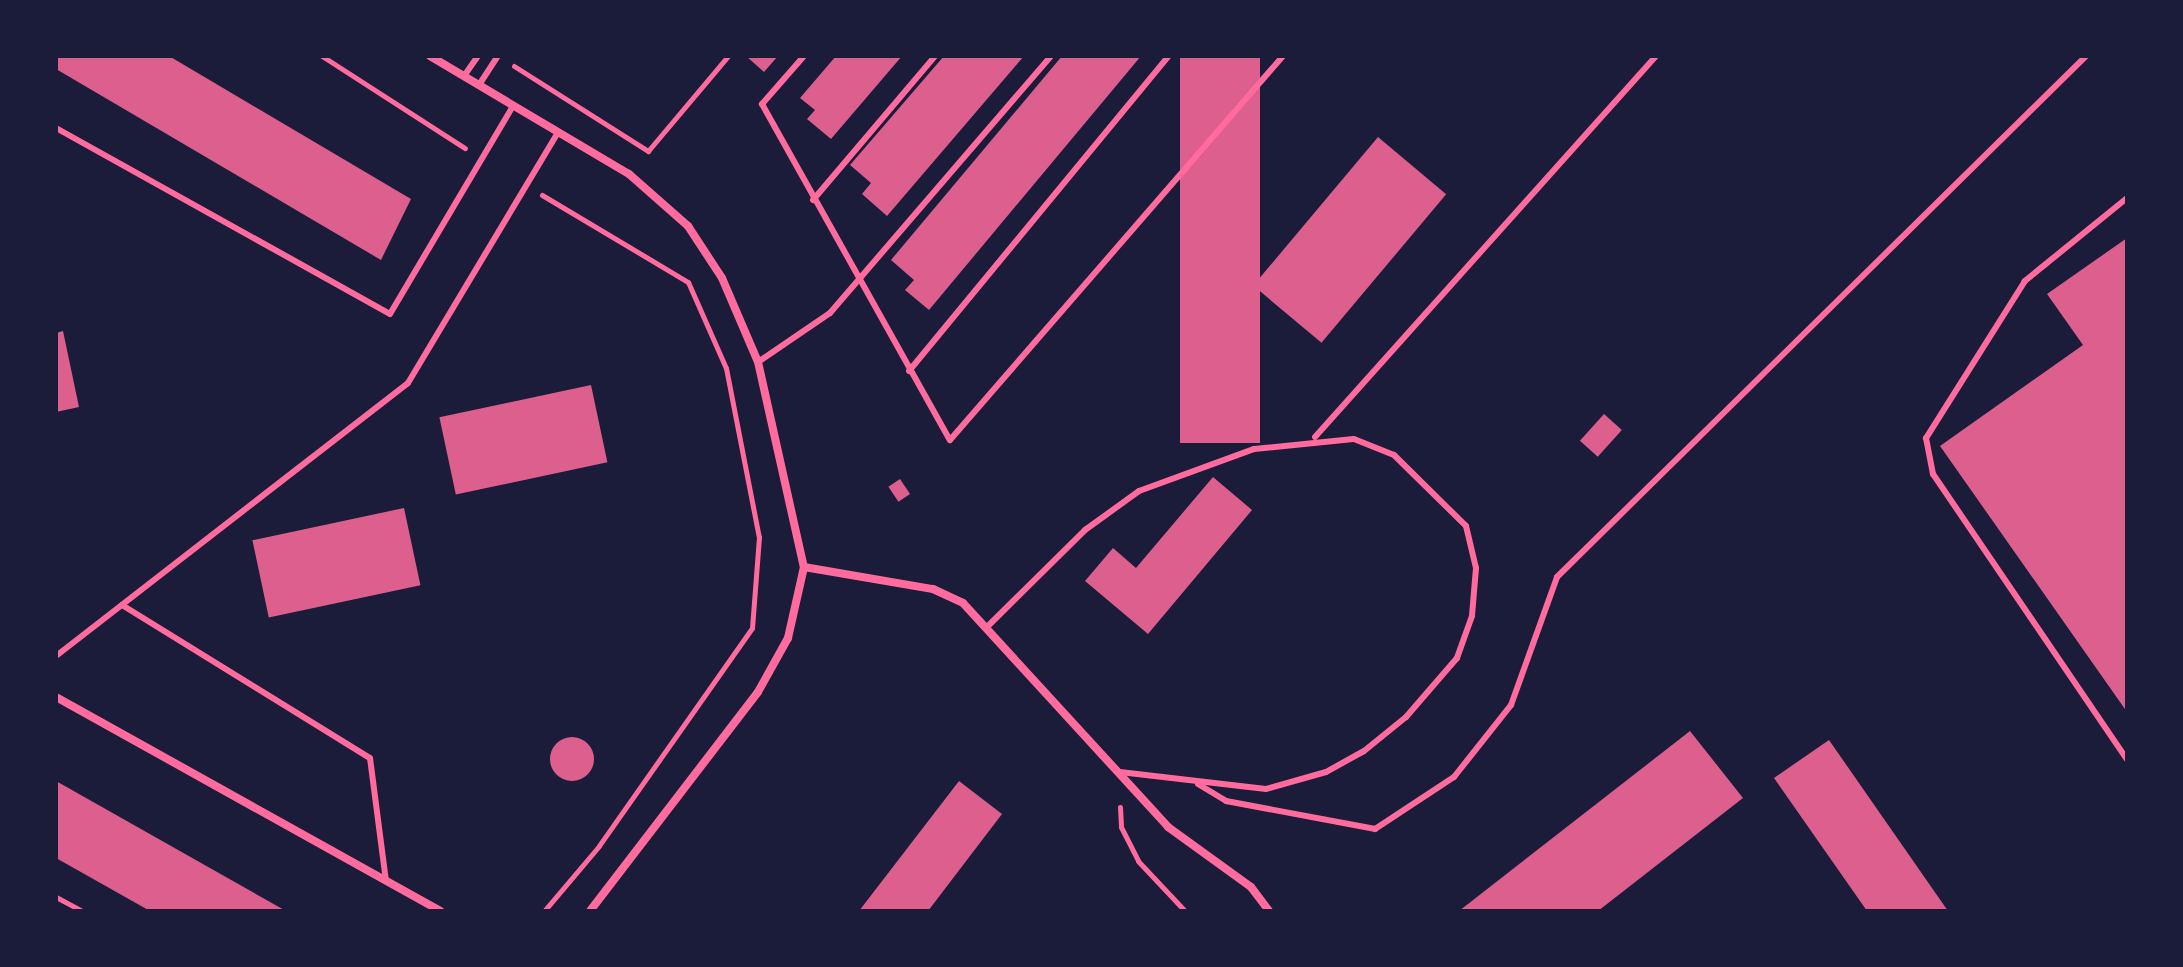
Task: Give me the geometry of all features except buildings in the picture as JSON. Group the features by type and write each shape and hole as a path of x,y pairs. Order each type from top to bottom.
{"street":[{"path":"430,56 629,174 688,226 722,278 758,362 804,567 788,638 758,692 590,911"},
{"path":"804,567 933,589 989,625 1168,827 1251,887 1269,911"},
{"path":"56,697 440,911"}],"lane":[{"path":"464,76 478,56"},
{"path":"479,85 498,56"},
{"path":"804,56 762,104 858,283 950,440 1283,56"},
{"path":"813,200 935,56"},
{"path":"758,362 830,313 1051,56"},
{"path":"909,371 1169,56"},
{"path":"1315,437 1656,56"},
{"path":"1198,784 1226,801 1375,829 1454,777 1511,705 1557,577 2086,56"},
{"path":"56,128 390,314 513,106"},
{"path":"56,656 408,383 558,132"},
{"path":"2127,198 2025,281 1926,438 1933,474 2127,759"},
{"path":"989,625 1085,530 1139,491 1197,465 1315,437 1354,439 1394,455 1445,499 1466,526 1476,568 1472,616 1457,658 1406,717 1364,751 1326,772 1266,789 1198,784 1120,772"},
{"path":"122,605 370,758 386,881"}],"path":[{"path":"322,56 482,159"},
{"path":"498,56 648,151 728,56"},
{"path":"526,185 688,282 726,368 759,537 752,628 599,846 544,911"},
{"path":"1120,772 1121,827 1138,861 1185,911"},
{"path":"56,897 82,911"}]}
